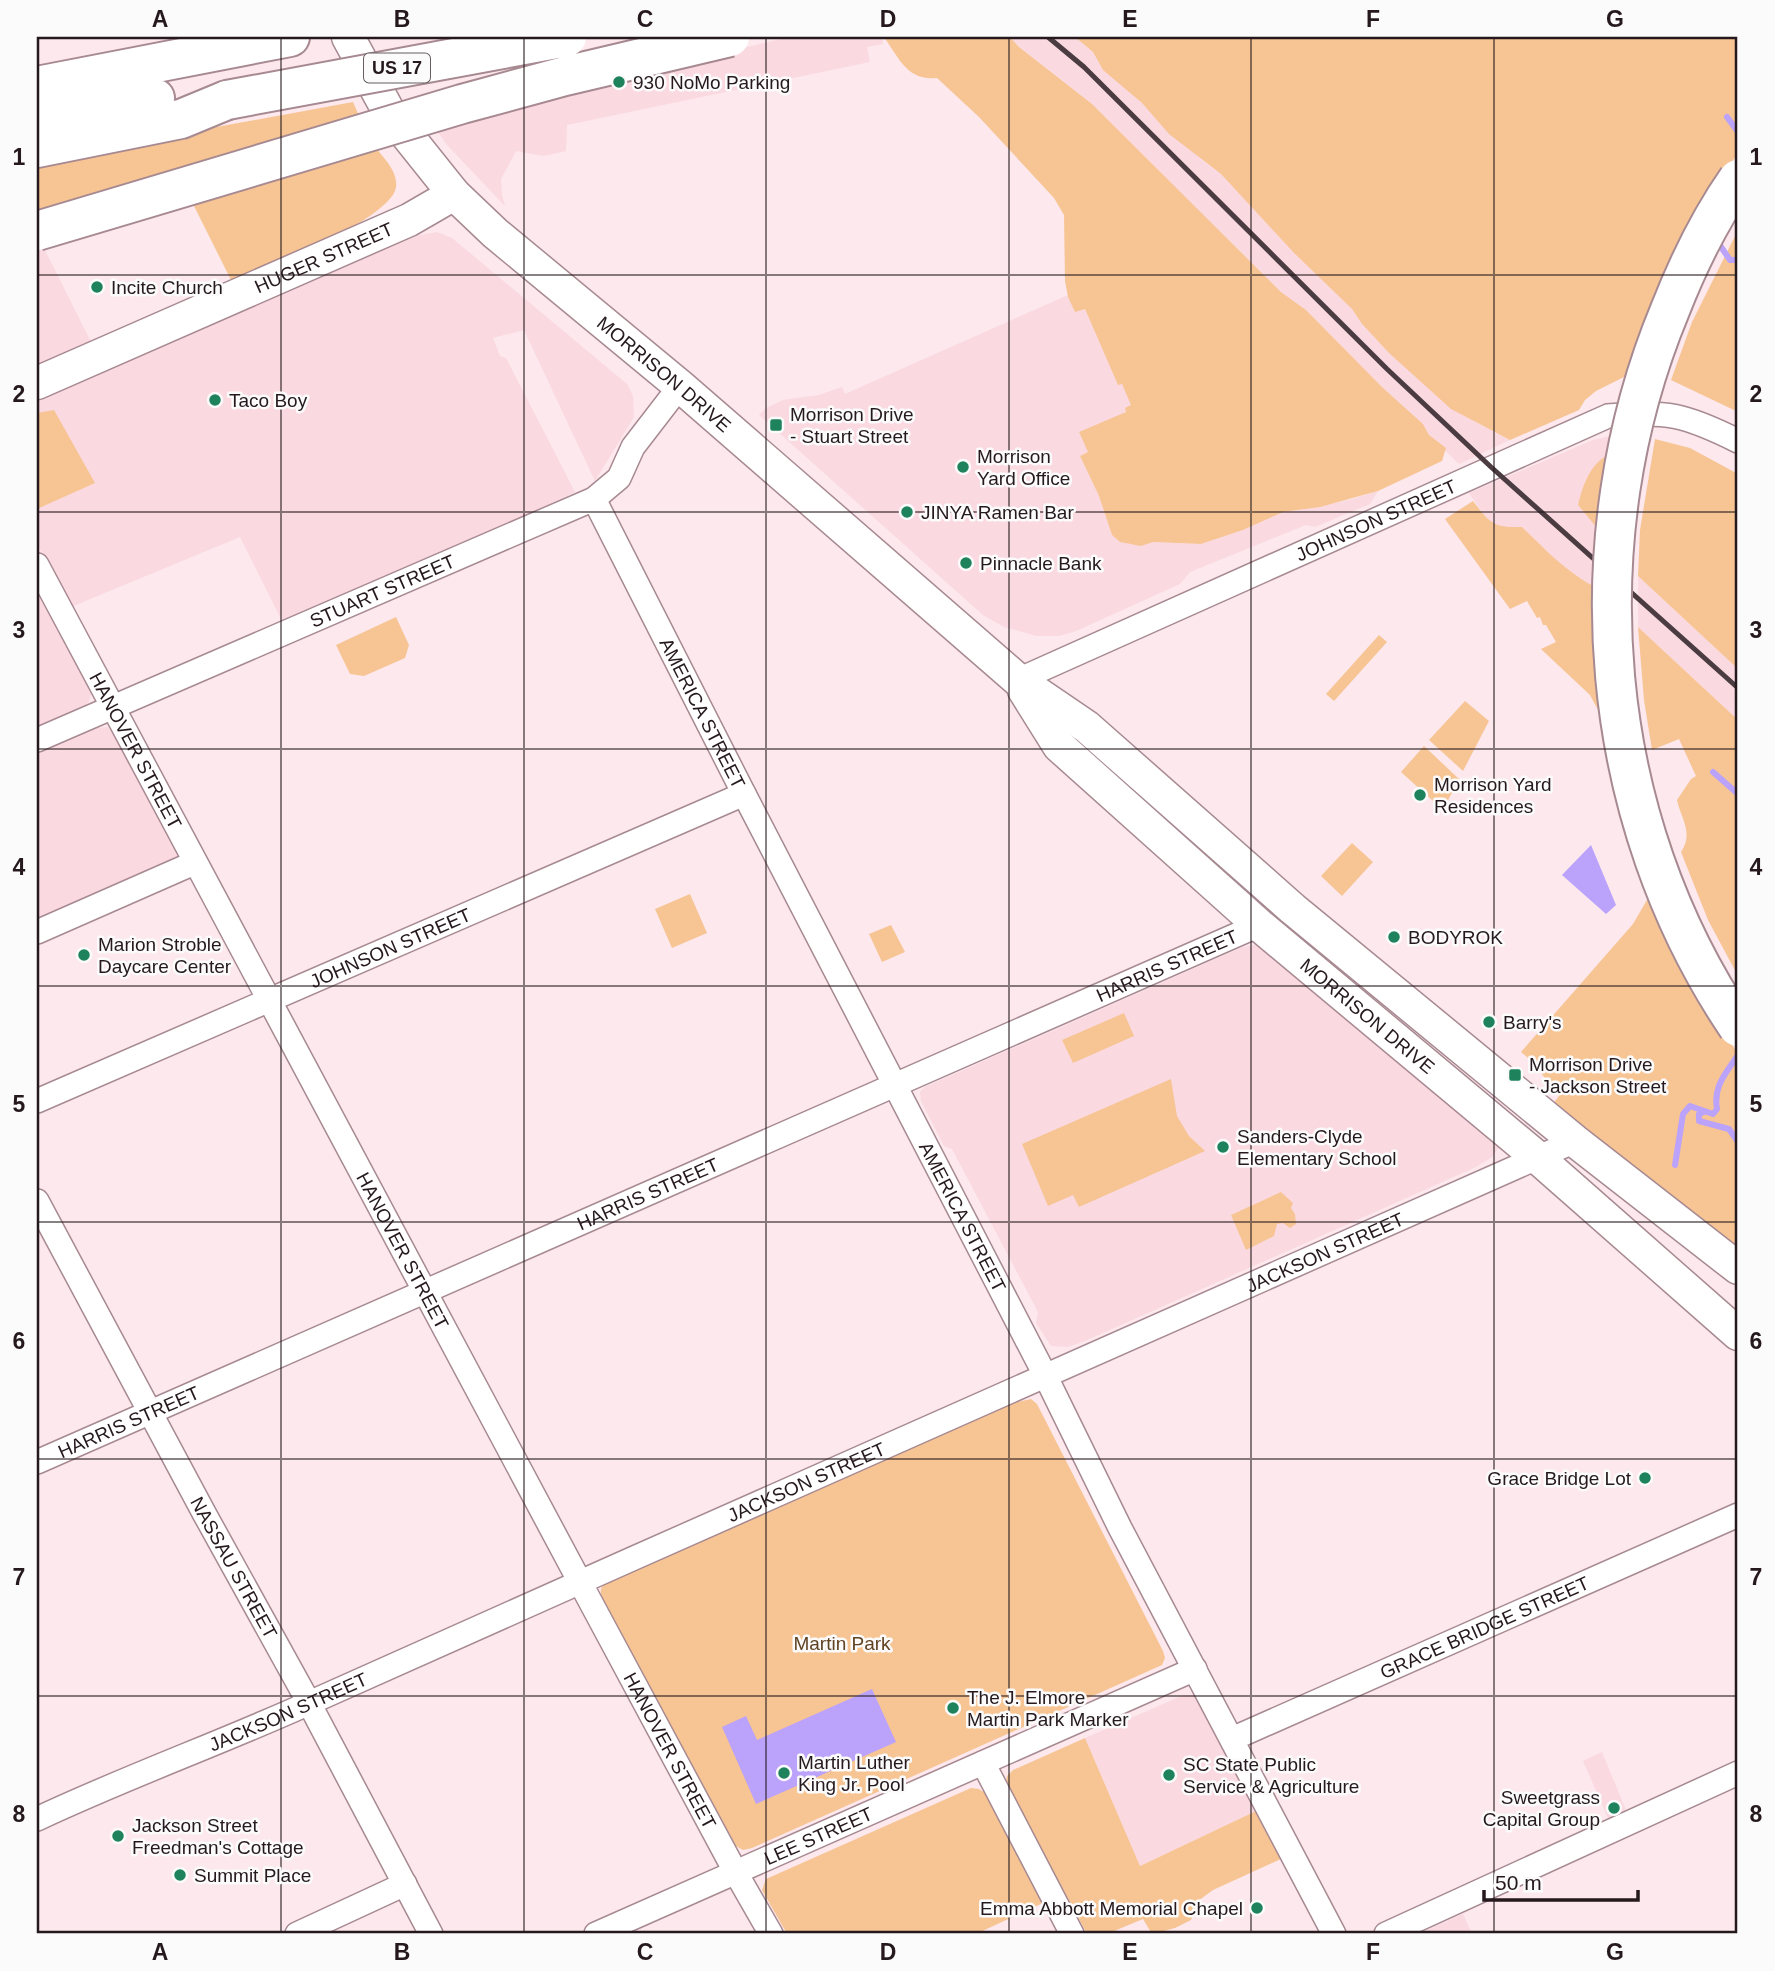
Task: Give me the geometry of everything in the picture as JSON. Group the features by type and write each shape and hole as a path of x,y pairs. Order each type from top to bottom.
{"highway":[{"path":"37,86 290,37"},
{"name":"US 17","path":"37,119 173,94 227,100 567,37"},
{"path":"37,231 462,104 565,76 730,37"},
{"path":"37,148 181,119 227,100"},
{"path":"1738,179 1682,278 1642,385 1619,490 1612,557 1611,607 1624,744 1646,837 1677,918 1705,973 1738,1027"}],"main road":[{"name":"MORRISON DRIVE","path":"348,37 390,114 454,194 495,233 680,386 1018,680 1087,727 1293,909 1575,1141 1738,1268"},
{"name":"HUGER STREET","path":"37,383 409,220 454,194"},
{"name":"MORRISON DRIVE","path":"1018,680 1059,746 1259,925 1538,1158 1738,1334"}],"street":[{"name":"STUART STREET","path":"37,740 594,499 619,478 633,447 680,386"},
{"name":"JOHNSON STREET","path":"1018,680 1608,416 1646,412 1679,416 1701,423 1738,441"},
{"name":"AMERICA STREET","path":"594,499 1045,1375 1120,1528 1334,1934"},
{"name":"HANOVER STREET","path":"37,565 194,863 771,1934"},
{"name":"JOHNSON STREET","path":"37,1101 744,794"},
{"path":"37,932 194,863"},
{"name":"HARRIS STREET","path":"37,1462 1259,925"},
{"name":"JACKSON STREET","path":"37,1819 87,1795 309,1703 1575,1141"},
{"name":"NASSAU STREET","path":"37,1201 431,1934"},
{"name":"GRACE BRIDGE STREET","path":"1232,1739 1738,1515"},
{"name":"LEE STREET","path":"596,1934 1195,1669"},
{"path":"983,1763 1072,1934"},
{"path":"1386,1934 1738,1773"},
{"path":"297,1934 405,1884"}],"shaded area":[{"path":"789,37 882,37 883,44 867,47 870,62 567,125 566,151 544,156 516,151 501,179 505,206 447,145 435,128 566,90"},
{"path":"1010,37 1075,37 1093,52 1103,70 1203,161 1221,174 1294,253 1352,309 1389,353 1475,422 1510,440 1459,464 1429,435 1423,424 1382,387 1306,310 1281,292 1092,104"},
{"path":"437,232 452,238 627,384 633,396 634,417 595,481 524,330 493,338 500,356 506,358 575,492 434,558 282,621 240,537 71,607 37,544 37,399 416,236"},
{"path":"42,244 93,346 37,369 37,246"},
{"name":"Morrison Yard Office","path":"1068,295 1085,309 1118,384 1122,383 1131,405 1088,452 1080,456 1099,496 1112,535 1140,546 1153,542 1201,544 1243,530 1283,512 1349,500 1378,491 1370,504 1315,527 1306,525 1190,572 1180,584 1076,631 1059,636 1037,636 1004,627 983,615 759,415 766,408 783,400 819,395 842,387 845,394"},
{"path":"1615,435 1610,454 1586,479 1578,505 1601,533 1597,588 1579,579 1561,565 1522,527 1507,528 1490,524 1469,493 1593,440"},
{"path":"1638,576 1738,669 1738,720 1638,627"},
{"path":"37,582 91,694 88,704 37,726"},
{"path":"107,727 113,732 181,860 37,923 37,754 97,728"},
{"path":"1591,845 1616,905 1606,914 1562,875"},
{"name":"Sanders-Clyde Elementary School","path":"1260,946 1500,1146 1492,1157 1476,1167 1085,1341 1068,1347 1051,1346 1036,1323 1038,1312 952,1149 944,1146 921,1101 920,1092 925,1087 1243,947"},
{"name":"Martin Luther King Jr. Pool","path":"872,1689 896,1742 756,1804 722,1727 746,1716 757,1740"},
{"name":"SC State Public Service & Agriculture","path":"1184,1695 1197,1698 1256,1811 1140,1866 1085,1738"},
{"path":"1602,1752 1628,1815 1610,1823 1583,1761"},
{"path":"1463,1914 1472,1934 1423,1932"}],"green space":[{"path":"884,37 1010,37 1092,104 1281,292 1306,310 1382,387 1423,424 1429,435 1446,448 1442,461 1378,491 1320,507 1283,512 1243,530 1201,544 1153,542 1141,546 1120,542 1112,535 1099,496 1080,456 1088,452 1079,432 1126,412 1125,408 1131,405 1122,384 1118,385 1085,309 1075,312 1068,297 1065,281 1064,215 1054,198 979,117 937,78 918,76 905,67"},
{"path":"1075,37 1738,37 1738,153 1713,190 1630,374 1596,391 1585,400 1579,410 1510,440 1451,409 1389,353 1352,309 1294,253 1221,174 1169,134 1142,103 1103,70 1093,52"},
{"path":"353,102 360,118 37,215 37,164"},
{"path":"374,146 395,175 396,187 389,199 351,228 233,284 191,200"},
{"path":"1738,230 1738,412 1671,380 1692,322"},
{"path":"54,410 95,483 37,509 37,413"},
{"path":"1655,439 1690,448 1738,474 1738,669 1638,576 1640,530"},
{"path":"1610,454 1601,533 1578,505 1592,469"},
{"path":"1473,501 1493,523 1522,527 1566,568 1597,588 1603,706 1598,710 1590,695 1541,649 1556,642 1540,617 1537,618 1527,601 1510,609 1445,519"},
{"path":"396,617 409,645 405,658 364,676 350,674 336,645"},
{"path":"1638,627 1738,720 1738,976 1708,920 1681,852 1687,832 1677,800 1696,776 1679,739 1652,750 1644,700"},
{"path":"1379,635 1387,642 1334,701 1326,694"},
{"path":"1465,701 1489,721 1463,771 1429,740"},
{"path":"1424,746 1459,779 1443,810 1401,772"},
{"path":"1352,843 1373,862 1342,896 1321,876"},
{"path":"1651,893 1707,1006 1738,1054 1738,1249 1552,1105 1559,1096 1539,1067 1521,1052 1633,924"},
{"path":"690,894 707,933 672,948 655,909"},
{"path":"891,925 905,952 882,962 869,934"},
{"path":"1124,1013 1134,1036 1073,1063 1062,1040"},
{"path":"1171,1079 1177,1116 1189,1136 1205,1151 1079,1207 1073,1195 1048,1206 1022,1144"},
{"path":"1281,1192 1293,1203 1291,1208 1296,1224 1290,1228 1283,1223 1277,1224 1274,1236 1246,1250 1231,1215"},
{"name":"Martin Park","path":"1031,1399 1037,1404 1163,1651 1165,1658 1162,1665 752,1848 743,1850 736,1846 603,1600 601,1588 607,1582 1013,1403"},
{"path":"1085,1738 1140,1866 1256,1811 1281,1859 1213,1890 1198,1901 1191,1920 1175,1928 1152,1934 1143,1919 1107,1934 1087,1934 1006,1783 1007,1776 1013,1770"},
{"path":"971,1788 985,1793 1043,1903 976,1934 787,1934 762,1890 766,1879"}],"waterway":[{"path":"1727,117 1738,132"},
{"path":"1717,241 1730,260 1738,260"},
{"path":"1713,772 1738,794"},
{"path":"1675,1165 1683,1114 1690,1106 1713,1114 1717,1109 1719,1087 1738,1055"},
{"path":"1704,1112 1699,1114 1699,1121 1729,1129 1738,1142"}],"railway":[{"path":"1048,37 1084,67 1387,369 1491,467 1738,688"}],"place":[{"name":"930 NoMo Parking","path":"619,82"},
{"name":"Incite Church","path":"97,287"},
{"name":"Taco Boy","path":"215,400"},
{"name":"Morrison Drive - Stuart Street","path":"776,425"},
{"name":"Morrison Yard Office","path":"963,467"},
{"name":"JINYA Ramen Bar","path":"907,512"},
{"name":"Pinnacle Bank","path":"966,563"},
{"name":"Morrison Yard Residences","path":"1420,795"},
{"name":"BODYROK","path":"1394,937"},
{"name":"Marion Stroble Daycare Center","path":"84,955"},
{"name":"Barry's","path":"1489,1022"},
{"name":"Morrison Drive - Jackson Street","path":"1515,1075"},
{"name":"Sanders-Clyde Elementary School","path":"1223,1147"},
{"name":"Grace Bridge Lot","path":"1645,1478"},
{"name":"The J. Elmore Martin Park Marker","path":"953,1708"},
{"name":"Martin Luther King Jr. Pool","path":"784,1773"},
{"name":"SC State Public Service & Agriculture","path":"1169,1775"},
{"name":"Sweetgrass Capital Group","path":"1614,1808"},
{"name":"Jackson Street Freedman's Cottage","path":"118,1836"},
{"name":"Summit Place","path":"180,1875"},
{"name":"Emma Abbott Memorial Chapel","path":"1257,1908"}]}
